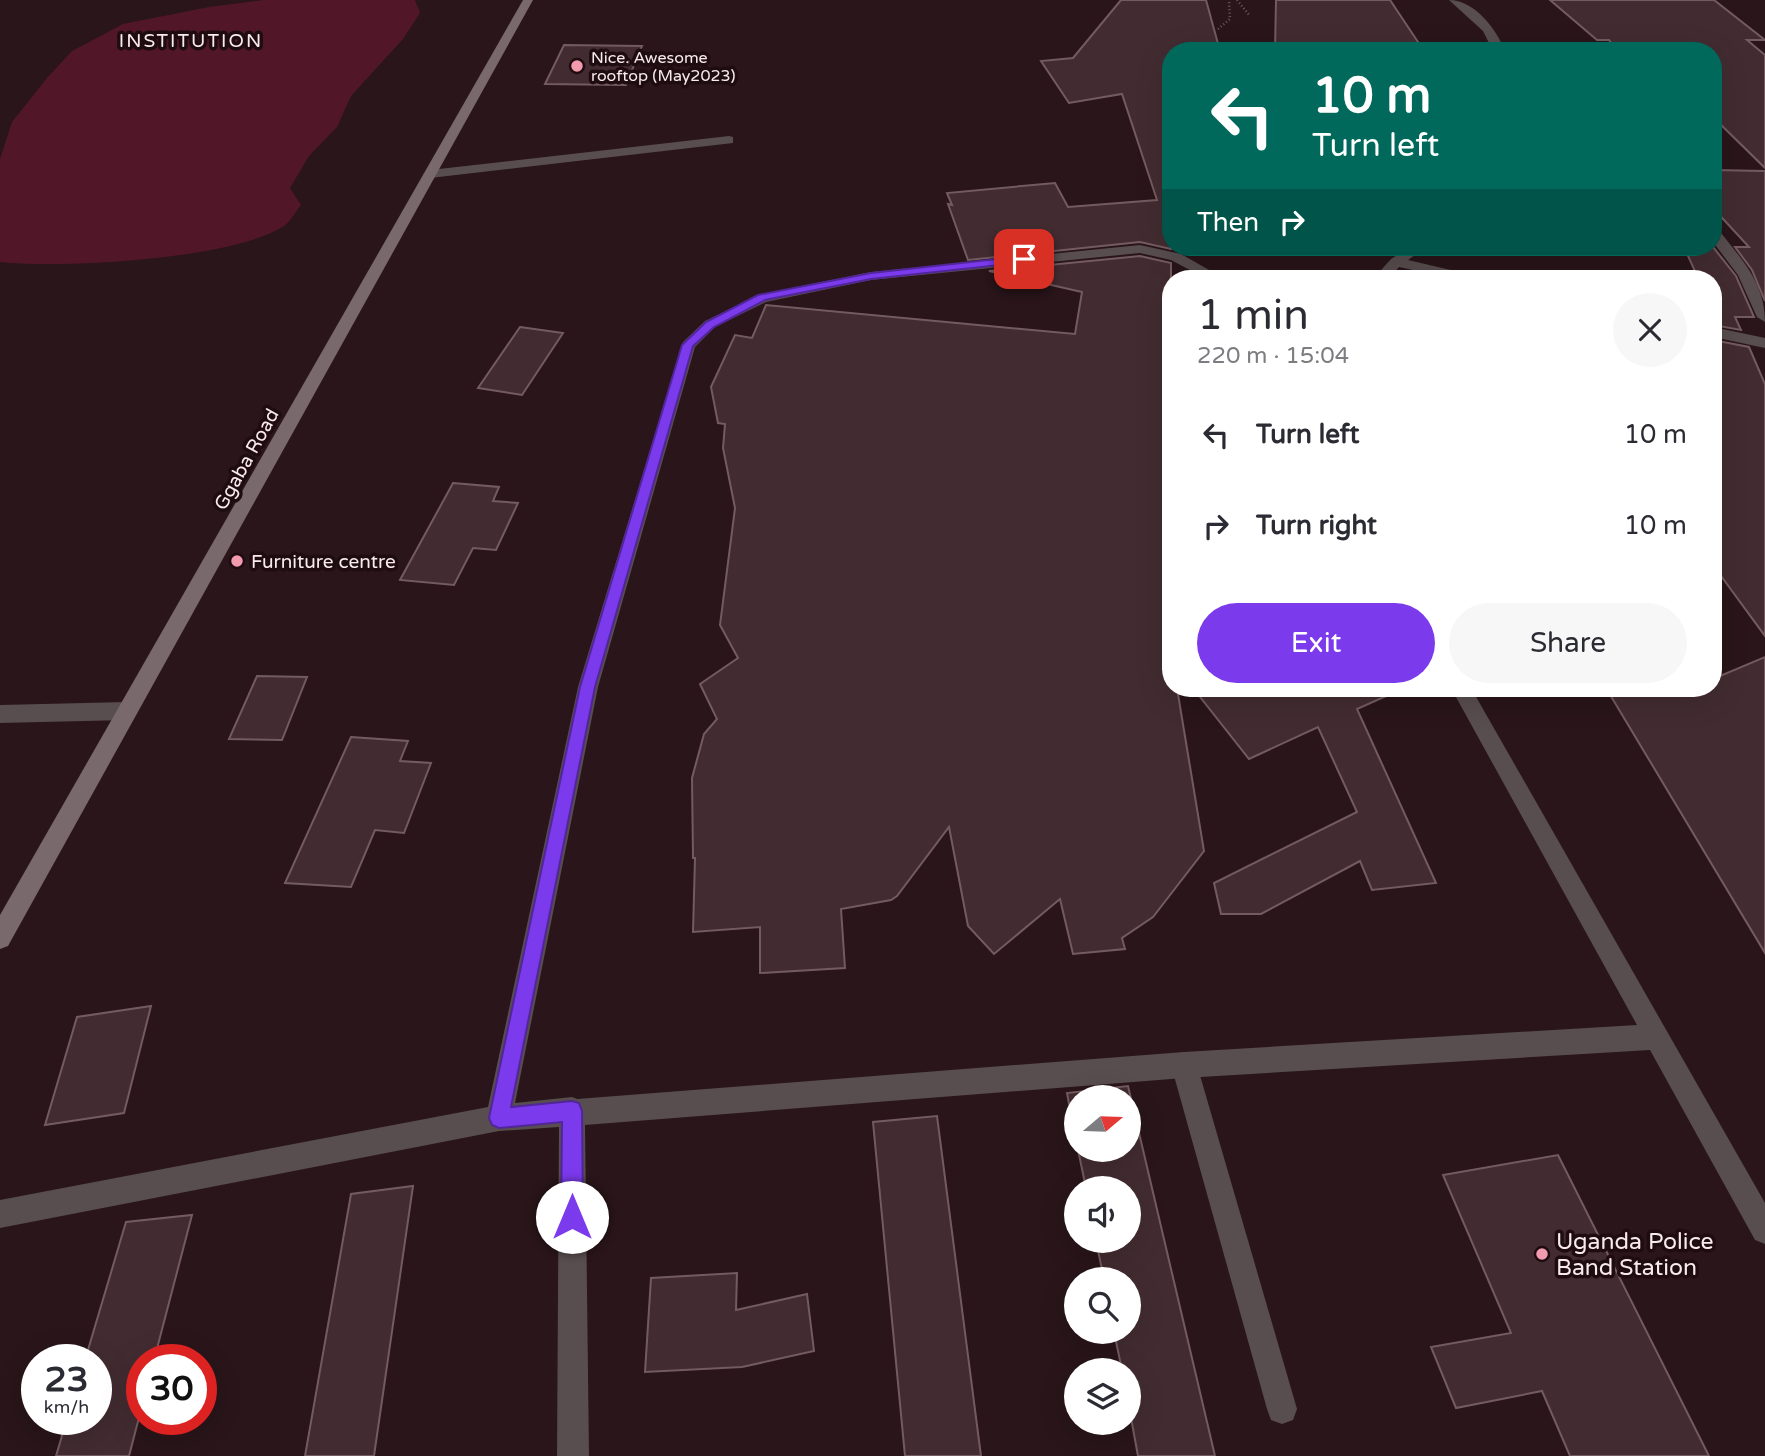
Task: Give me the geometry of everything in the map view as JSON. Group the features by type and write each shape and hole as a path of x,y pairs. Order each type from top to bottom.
{"main road":[{"name":"Ggaba Road","path":"0,937 528,0"}],"street":[{"path":"1454,0 1478,18 1496,42"},
{"path":"430,174 729,140"},
{"path":"1722,244 1745,274 1765,317"},
{"path":"499,1118 588,687 688,345 710,324 762,298 871,276 1100,251 1140,250 1162,254"},
{"path":"1171,256 1201,270"},
{"path":"1388,270 1405,256"},
{"path":"1396,262 1432,270"},
{"path":"1722,334 1765,344"},
{"path":"1466,697 1765,1230"},
{"path":"0,714 127,712"},
{"path":"0,1214 499,1118 1184,1065 1657,1037"},
{"path":"1184,1065 1282,1409"},
{"path":"572,1111 573,1456"}],"path":[{"path":"1218,29 1230,19 1229,0"},
{"path":"1237,0 1250,16"}],"shaded area":[{"path":"263,0 415,0 420,13 403,39 351,96 337,127 309,156 290,188 301,205 287,224 260,237 227,247 188,254 63,264 0,262 0,159 12,122 72,51 123,24 209,7"}],"building":[{"path":"1121,0 1206,0 1218,42 1162,42 1162,247 1140,242 968,260 948,204 952,205 947,193 1055,183 1068,207 1157,200 1122,94 1069,103 1041,61 1073,58"},
{"path":"1276,0 1390,0 1418,42 1275,42"},
{"path":"1550,0 1714,0 1765,40 1747,40 1765,55 1765,168 1722,126 1722,42 1597,40"},
{"path":"564,45 642,46 626,85 545,84"},
{"path":"1722,170 1765,171 1765,301 1752,270 1735,247 1749,247 1722,218"},
{"path":"1140,256 1171,263 1171,270 1162,270 1162,697 1178,697 1204,851 1153,917 1122,938 1125,949 1073,954 1060,899 994,954 968,926 949,827 897,896 891,900 841,909 845,968 760,973 760,927 693,932 695,858 692,778 704,734 717,719 700,684 738,658 720,625 735,508 723,448 725,424 718,423 711,387 735,335 752,338 766,305 1075,334 1082,292 989,271"},
{"path":"1688,256 1720,256 1736,276 1754,317 1735,317 1741,330 1722,327 1722,270 1694,270"},
{"path":"520,327 563,333 522,395 478,388"},
{"path":"1722,342 1749,347 1765,384 1765,636 1722,577"},
{"path":"453,483 499,487 493,501 518,503 496,550 473,548 454,585 400,580"},
{"path":"1765,657 1765,953 1611,697 1722,697 1722,675"},
{"path":"257,676 307,677 282,740 229,739"},
{"path":"1200,697 1384,697 1357,709 1436,883 1372,890 1360,861 1261,914 1221,914 1214,883 1357,812 1318,727 1249,759"},
{"path":"351,737 408,741 400,761 431,763 404,833 375,830 351,887 285,883"},
{"path":"151,1006 124,1113 45,1125 77,1017"},
{"path":"937,1116 981,1456 905,1456 873,1122"},
{"path":"1141,1141 1215,1456 1138,1456 1134,1435 1141,1435 1141,1358 1119,1358 1117,1344 1141,1344 1141,1267 1101,1267 1099,1253 1141,1253 1141,1176 1083,1176 1081,1162 1141,1162"},
{"name":"Uganda Police Band Station","path":"1558,1155 1709,1456 1570,1456 1542,1391 1456,1408 1431,1347 1511,1333 1443,1175"},
{"path":"413,1186 374,1456 305,1456 351,1194"},
{"path":"192,1215 158,1344 126,1344 126,1435 134,1435 129,1456 56,1456 62,1435 112,1435 112,1344 90,1344 126,1222"},
{"path":"737,1273 736,1310 807,1294 814,1351 742,1367 645,1372 651,1278"}],"place":[{"name":"Nice. Awesome rooftop (May2023)","path":"577,66"},
{"name":"Furniture centre","path":"237,561"},
{"name":"Uganda Police Band Station","path":"1542,1254"}],"district":[{"name":"INSTITUTION","path":"191,40"}],"route":[{"path":"572,1217 572,1111 499,1118 588,687 688,345 710,324 762,298 819,284 871,276 1024,259"}]}
